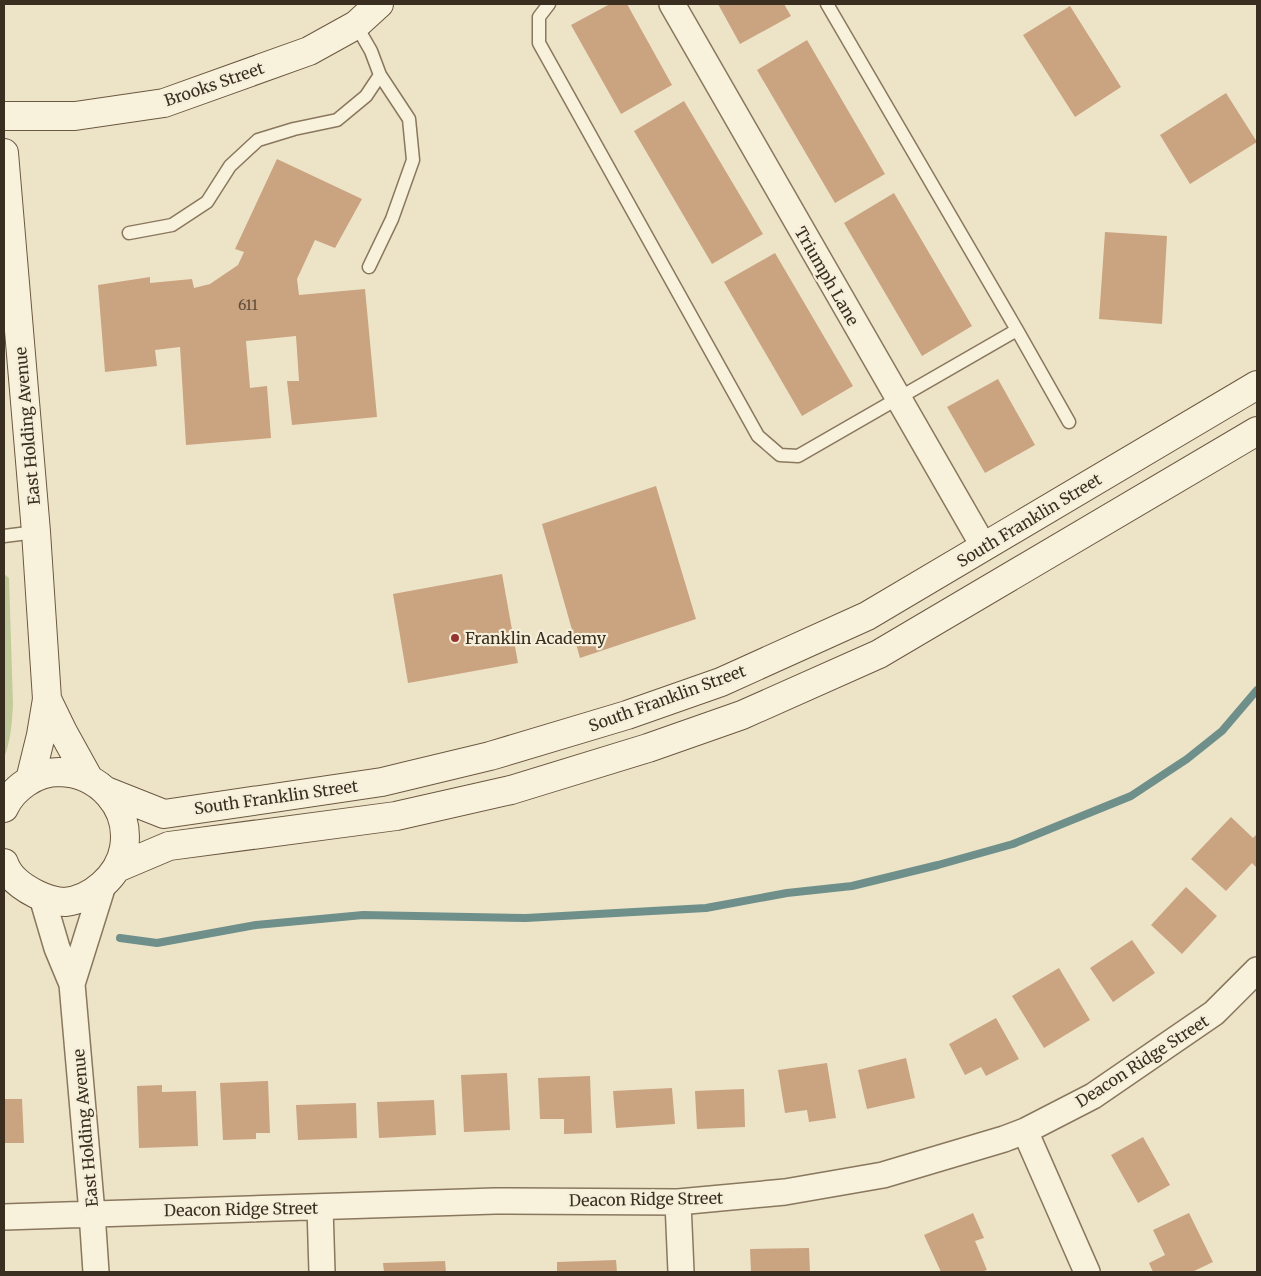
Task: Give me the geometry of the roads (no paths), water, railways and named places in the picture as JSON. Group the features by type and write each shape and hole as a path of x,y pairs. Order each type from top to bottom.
{"street":[{"name":"Brooks Street","path":"4,116 75,116 164,103 309,51 356,25 378,4"},
{"name":"Triumph Lane","path":"672,4 984,547"},
{"name":"East Holding Avenue","path":"4,154 36,532 47,699 41,735 30,780"},
{"name":"South Franklin Street","path":"30,780 50,772 69,773 164,814 382,782 490,756 627,715 721,682 867,616 1257,384"},
{"path":"5,868 22,887 42,897 64,902 86,896 110,876 169,846 396,816 511,790 648,748 742,715 880,654 1257,430"},
{"name":"East Holding Avenue","path":"47,699 63,732 98,785 118,808 124,828 124,849 110,876 72,984"},
{"path":"4,807 16,791 30,780"},
{"name":"East Holding Avenue","path":"42,897 57,948 72,984 96,1272"},
{"name":"Deacon Ridge Street","path":"4,1217 494,1201 678,1202 785,1192 883,1175 1004,1139 1093,1096 1214,1013 1257,970"},
{"path":"1024,1131 1087,1272"},
{"path":"678,1202 681,1272"},
{"path":"320,1207 322,1272"}],"lane":[{"path":"550,4 539,17 539,43 758,436 780,455 798,456 1017,330"},
{"path":"827,4 1069,422"},
{"path":"356,25 371,51 380,75 409,119 413,160 392,219 369,267"},
{"path":"129,233 172,225 206,202 230,166 258,140 294,128 337,120 366,96 380,75"},
{"path":"4,536 36,532"}],"waterway":[{"path":"120,938 157,943 256,925 363,915 526,918 706,908 787,893 852,886 1013,844 1131,796 1187,759 1222,731 1257,690"}],"place":[{"name":"Franklin Academy","path":"455,638"}]}
